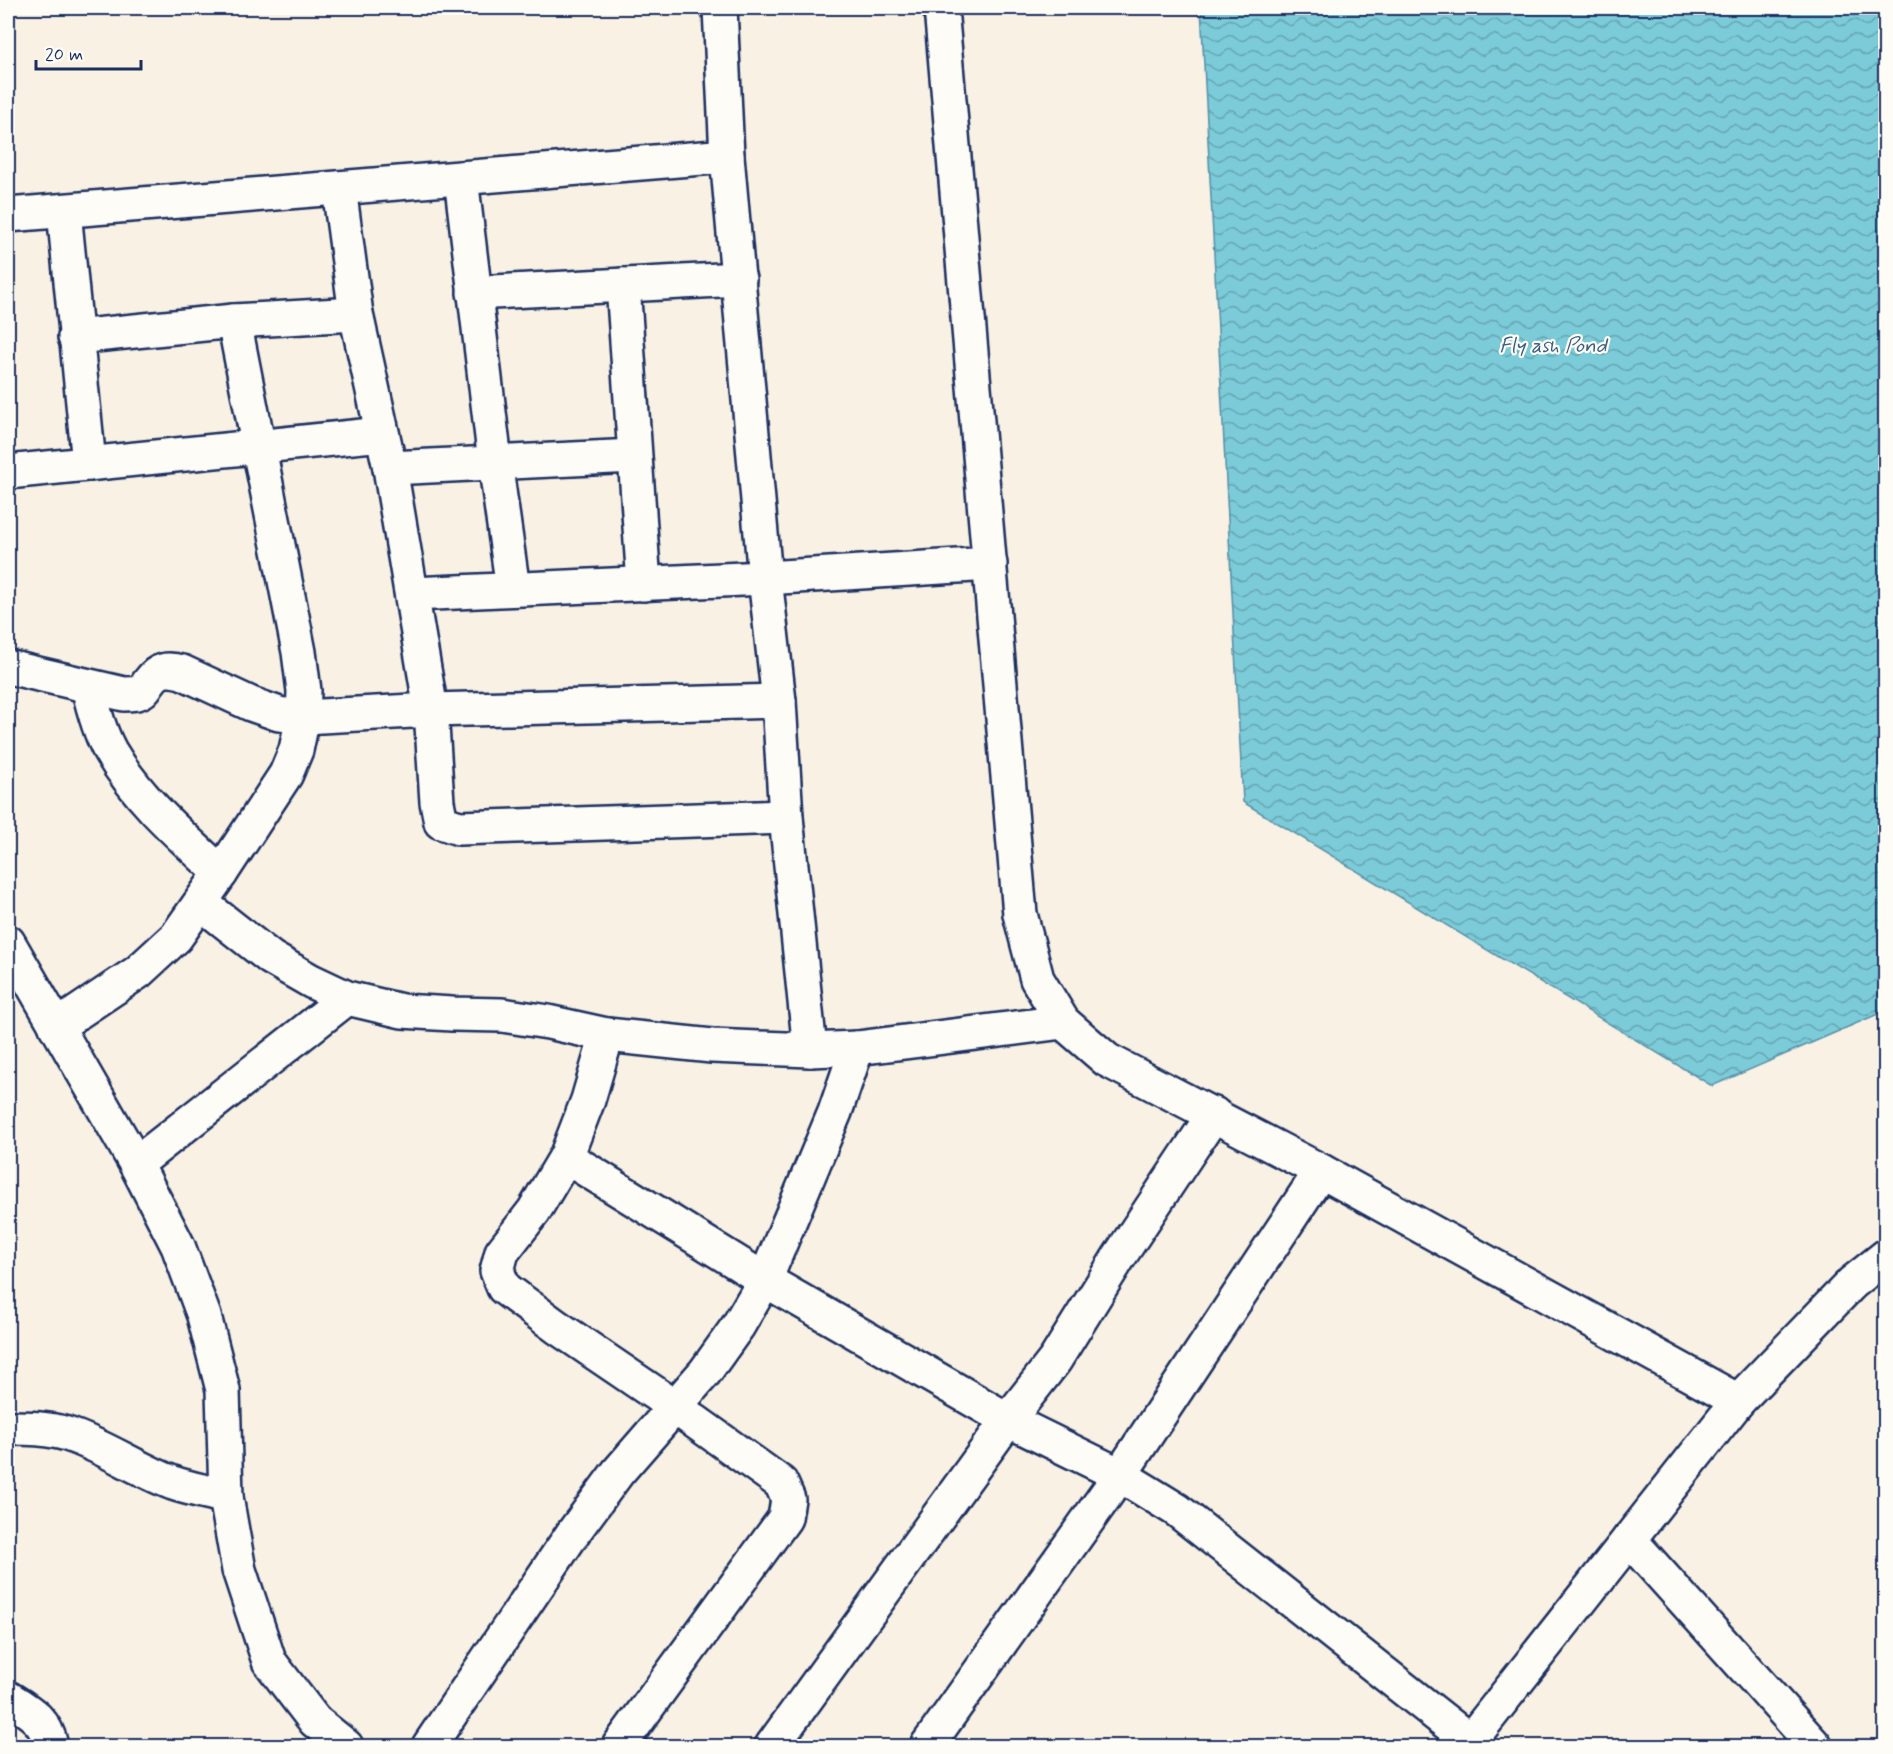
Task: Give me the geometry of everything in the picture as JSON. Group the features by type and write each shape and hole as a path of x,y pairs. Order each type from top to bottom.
{"street":[{"path":"720,8 728,156 738,279 765,578 779,701 786,818 810,1050"},
{"path":"941,8 1020,914 1037,979 1063,1022 1107,1060 1322,1170 1738,1401"},
{"path":"8,215 728,156"},
{"path":"461,178 495,462 513,589"},
{"path":"339,188 356,314 390,468 431,710 437,802 441,822 459,828 786,818"},
{"path":"64,211 89,464"},
{"path":"474,293 738,279"},
{"path":"623,285 644,584"},
{"path":"75,337 234,321 356,314"},
{"path":"56,1027 138,972 176,937 286,774 296,750 303,717 304,692 299,652 234,321"},
{"path":"8,472 382,434"},
{"path":"390,468 634,456"},
{"path":"412,594 765,578 990,564"},
{"path":"8,667 124,694 134,694 143,690 160,670 170,669 182,672 251,704 279,714 303,717 431,710 779,701"},
{"path":"88,686 95,714 109,750 128,777 155,810 221,873"},
{"path":"201,903 271,957 311,981 347,998 402,1011 513,1016 607,1035 712,1046 810,1050 857,1048 1063,1022"},
{"path":"8,942 136,1164 178,1246 204,1316 223,1390 226,1497 239,1570 269,1661 315,1721 346,1746"},
{"path":"136,1164 347,998"},
{"path":"607,1035 588,1101 566,1157 534,1211 502,1252 497,1271 504,1288 557,1328 675,1407 781,1483 788,1499 785,1518 620,1746"},
{"path":"429,1746 573,1533 618,1472 705,1372 738,1326 765,1280 835,1112 857,1048"},
{"path":"772,1746 1008,1420 1055,1360 1119,1257 1214,1114"},
{"path":"566,1157 765,1280 1008,1420 1120,1474 1177,1510 1468,1744 1738,1401 1852,1283 1886,1257"},
{"path":"927,1746 1120,1474 1322,1170"},
{"path":"8,1428 41,1428 67,1434 174,1483 226,1497"},
{"path":"1629,1539 1803,1742"},
{"path":"8,1698 33,1713 49,1735 51,1746"}],"water":[{"name":"Fly ash Pond","path":"1201,8 1885,8 1885,1011 1712,1086 1243,802"}]}
